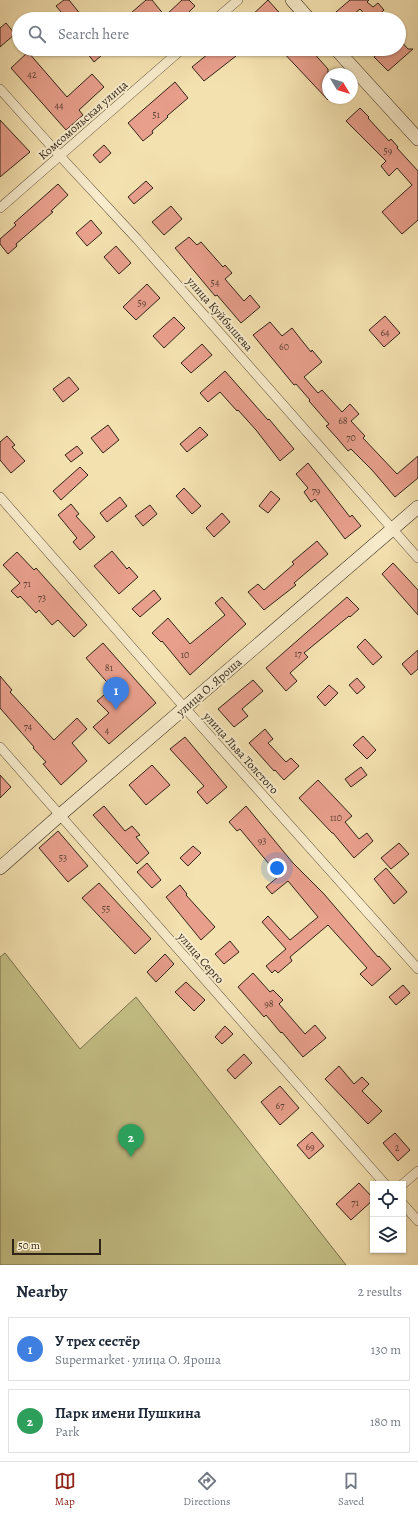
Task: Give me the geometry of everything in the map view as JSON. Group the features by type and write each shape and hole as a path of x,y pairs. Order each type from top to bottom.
{"main road":[{"path":"292,0 303,12"},
{"path":"342,56 418,140"},
{"name":"улица О. Яроша","path":"0,868 418,507"}],"street":[{"path":"224,12 238,0"},
{"name":"Комсомольская улица","path":"0,208 174,56"},
{"name":"улица Куйбышева","path":"0,89 137,239 418,558"},
{"name":"улица Льва Толстого","path":"0,497 185,708 418,969"},
{"name":"улица Серго","path":"0,747 382,1181"},
{"path":"406,1182 418,1172"},
{"path":"406,1207 418,1221"}],"shaded area":[{"path":"5,953 80,1049 136,997 346,1265 0,1265 0,957"}],"building":[{"path":"64,0 69,0 79,12 61,12 56,6"},
{"path":"146,0 152,0 162,12 132,12"},
{"path":"182,0 189,0 195,6 189,12 169,12"},
{"path":"268,0 279,12 255,12"},
{"path":"350,0 369,0 367,2 373,7 378,3 384,10 382,12 363,12 360,9 356,12 336,12"},
{"path":"6,23 12,30 12,37 0,47 0,28"},
{"path":"406,47 408,49 413,49 406,55"},
{"path":"24,56 31,56 67,97 92,74 104,87 79,110 83,115 66,130 11,68"},
{"path":"89,56 101,56 94,62"},
{"path":"205,56 236,56 204,81 192,67"},
{"path":"287,56 316,56 327,68 322,68 322,94"},
{"path":"375,56 405,56 388,71 374,57"},
{"path":"175,82 188,98 167,116 168,117 152,131 153,133 143,141 128,123"},
{"path":"360,108 389,141 391,139 398,147 397,148 418,171 418,220 402,234 382,212 412,185 397,168 389,176 381,166 386,161 346,121"},
{"path":"0,120 30,152 0,177"},
{"path":"104,145 111,153 100,163 93,155"},
{"path":"146,181 153,188 134,204 128,197"},
{"path":"58,184 68,195 51,211 53,212 16,244 17,246 8,254 0,244 0,239 16,225 14,223"},
{"path":"171,206 182,219 164,235 152,222"},
{"path":"91,220 102,233 87,246 76,233"},
{"path":"189,237 197,245 201,242 223,267 225,265 232,273 225,279 244,301 250,295 260,307 241,323 217,295 215,296 175,248"},
{"path":"116,246 131,263 119,274 104,257"},
{"path":"147,284 160,298 136,320 123,307"},
{"path":"385,316 400,333 384,347 369,330"},
{"path":"174,317 185,328 164,348 153,336"},
{"path":"270,322 282,336 292,328 311,352 312,350 322,362 304,377 318,393 322,390 342,412 350,404 359,414 351,421 365,436 363,438 397,474 418,456 418,478 395,497 372,470 351,449 348,451 326,426 329,424 309,401 310,400 296,384 294,385 253,335"},
{"path":"202,344 212,355 191,373 181,363"},
{"path":"225,371 294,449 280,461 256,430 220,392 208,402 200,393"},
{"path":"69,377 79,389 63,402 53,389"},
{"path":"108,425 119,440 103,453 91,438"},
{"path":"200,427 208,435 187,452 180,444"},
{"path":"7,436 15,445 12,447 25,461 11,473 0,460 0,442"},
{"path":"77,446 83,453 71,462 65,455"},
{"path":"308,463 350,517 352,515 361,526 345,539 315,499 311,502 304,492 308,488 296,474"},
{"path":"80,467 88,475 61,500 53,491"},
{"path":"184,488 201,506 192,514 176,496"},
{"path":"271,491 280,499 268,513 259,506"},
{"path":"120,497 127,506 107,522 100,513"},
{"path":"71,504 79,514 76,516 95,537 80,550 73,542 77,538 58,515"},
{"path":"150,505 157,514 143,526 135,516"},
{"path":"222,513 230,522 214,537 206,528"},
{"path":"317,541 328,554 294,583 296,585 264,610 248,592 258,584 264,590 294,564 292,562"},
{"path":"112,551 127,569 129,567 138,577 119,594 94,566"},
{"path":"17,552 34,570 36,568 87,625 74,637 58,620 52,625 39,610 36,613 20,596 18,598 11,591 20,583 3,565"},
{"path":"393,563 418,590 418,615 382,574"},
{"path":"154,590 161,599 140,617 132,609"},
{"path":"222,597 246,624 190,675 162,641 161,642 152,633 168,618 190,644 225,615 215,603"},
{"path":"347,597 359,609 304,653 308,657 290,673 297,681 286,691 266,668"},
{"path":"365,639 382,657 373,665 357,647"},
{"path":"103,643 156,703 109,744 93,727 109,713 97,701 112,688 86,658"},
{"path":"418,650 418,669 411,675 402,664"},
{"path":"0,676 12,690 10,692 54,740 77,718 87,729 72,743 87,761 61,785 43,764 46,762 0,708"},
{"path":"357,678 365,687 357,694 349,685"},
{"path":"253,680 263,691 242,709 248,716 234,727 218,709"},
{"path":"329,685 338,693 325,706 317,697"},
{"path":"265,729 273,739 268,743 286,762 291,758 299,766 284,780 249,743"},
{"path":"363,736 376,750 367,759 353,745"},
{"path":"185,737 227,787 207,804 197,792 204,786 170,749"},
{"path":"152,765 170,785 146,805 129,785"},
{"path":"361,767 367,775 351,787 345,779"},
{"path":"0,775 11,787 0,798"},
{"path":"318,780 352,816 345,822 359,839 367,833 373,841 354,858 333,833 299,798"},
{"path":"104,806 125,831 132,826 140,835 136,837 149,853 137,864 93,815"},
{"path":"246,806 293,863 324,894 378,957 379,956 391,969 372,986 360,974 367,968 328,925 290,957 292,961 278,973 275,970 272,973 266,966 286,949 262,922 268,916 290,940 318,917 288,881 272,894 266,887 279,876 240,829 237,831 229,822"},
{"path":"58,831 88,866 68,882 39,848"},
{"path":"399,843 409,854 391,869 381,858"},
{"path":"193,846 201,853 188,866 180,858"},
{"path":"147,863 161,880 152,888 137,872"},
{"path":"386,868 407,892 394,904 374,879"},
{"path":"99,883 151,939 135,954 82,898"},
{"path":"180,885 187,894 186,895 215,927 201,940 166,897"},
{"path":"230,941 239,952 224,964 215,954"},
{"path":"165,954 174,964 156,982 147,972"},
{"path":"253,973 270,992 273,990 283,1000 279,1004 305,1034 315,1025 326,1038 303,1057 282,1032 281,1033 266,1015 264,1017 238,987"},
{"path":"186,982 205,1000 194,1011 175,992"},
{"path":"403,985 410,993 396,1005 389,997"},
{"path":"225,1026 233,1034 222,1044 215,1037"},
{"path":"244,1054 252,1063 235,1079 227,1070"},
{"path":"339,1066 354,1084 362,1077 369,1084 362,1091 382,1111 368,1124 325,1079"},
{"path":"280,1086 299,1108 280,1125 261,1102"},
{"path":"312,1132 324,1146 309,1159 297,1145"},
{"path":"395,1133 410,1150 398,1161 383,1143"},
{"path":"359,1183 370,1195 370,1203 351,1220 336,1204"}],"place":[{"name":"У трех сестёр","path":"116,710"},
{"name":"Парк имени Пушкина","path":"131,1157"}]}
